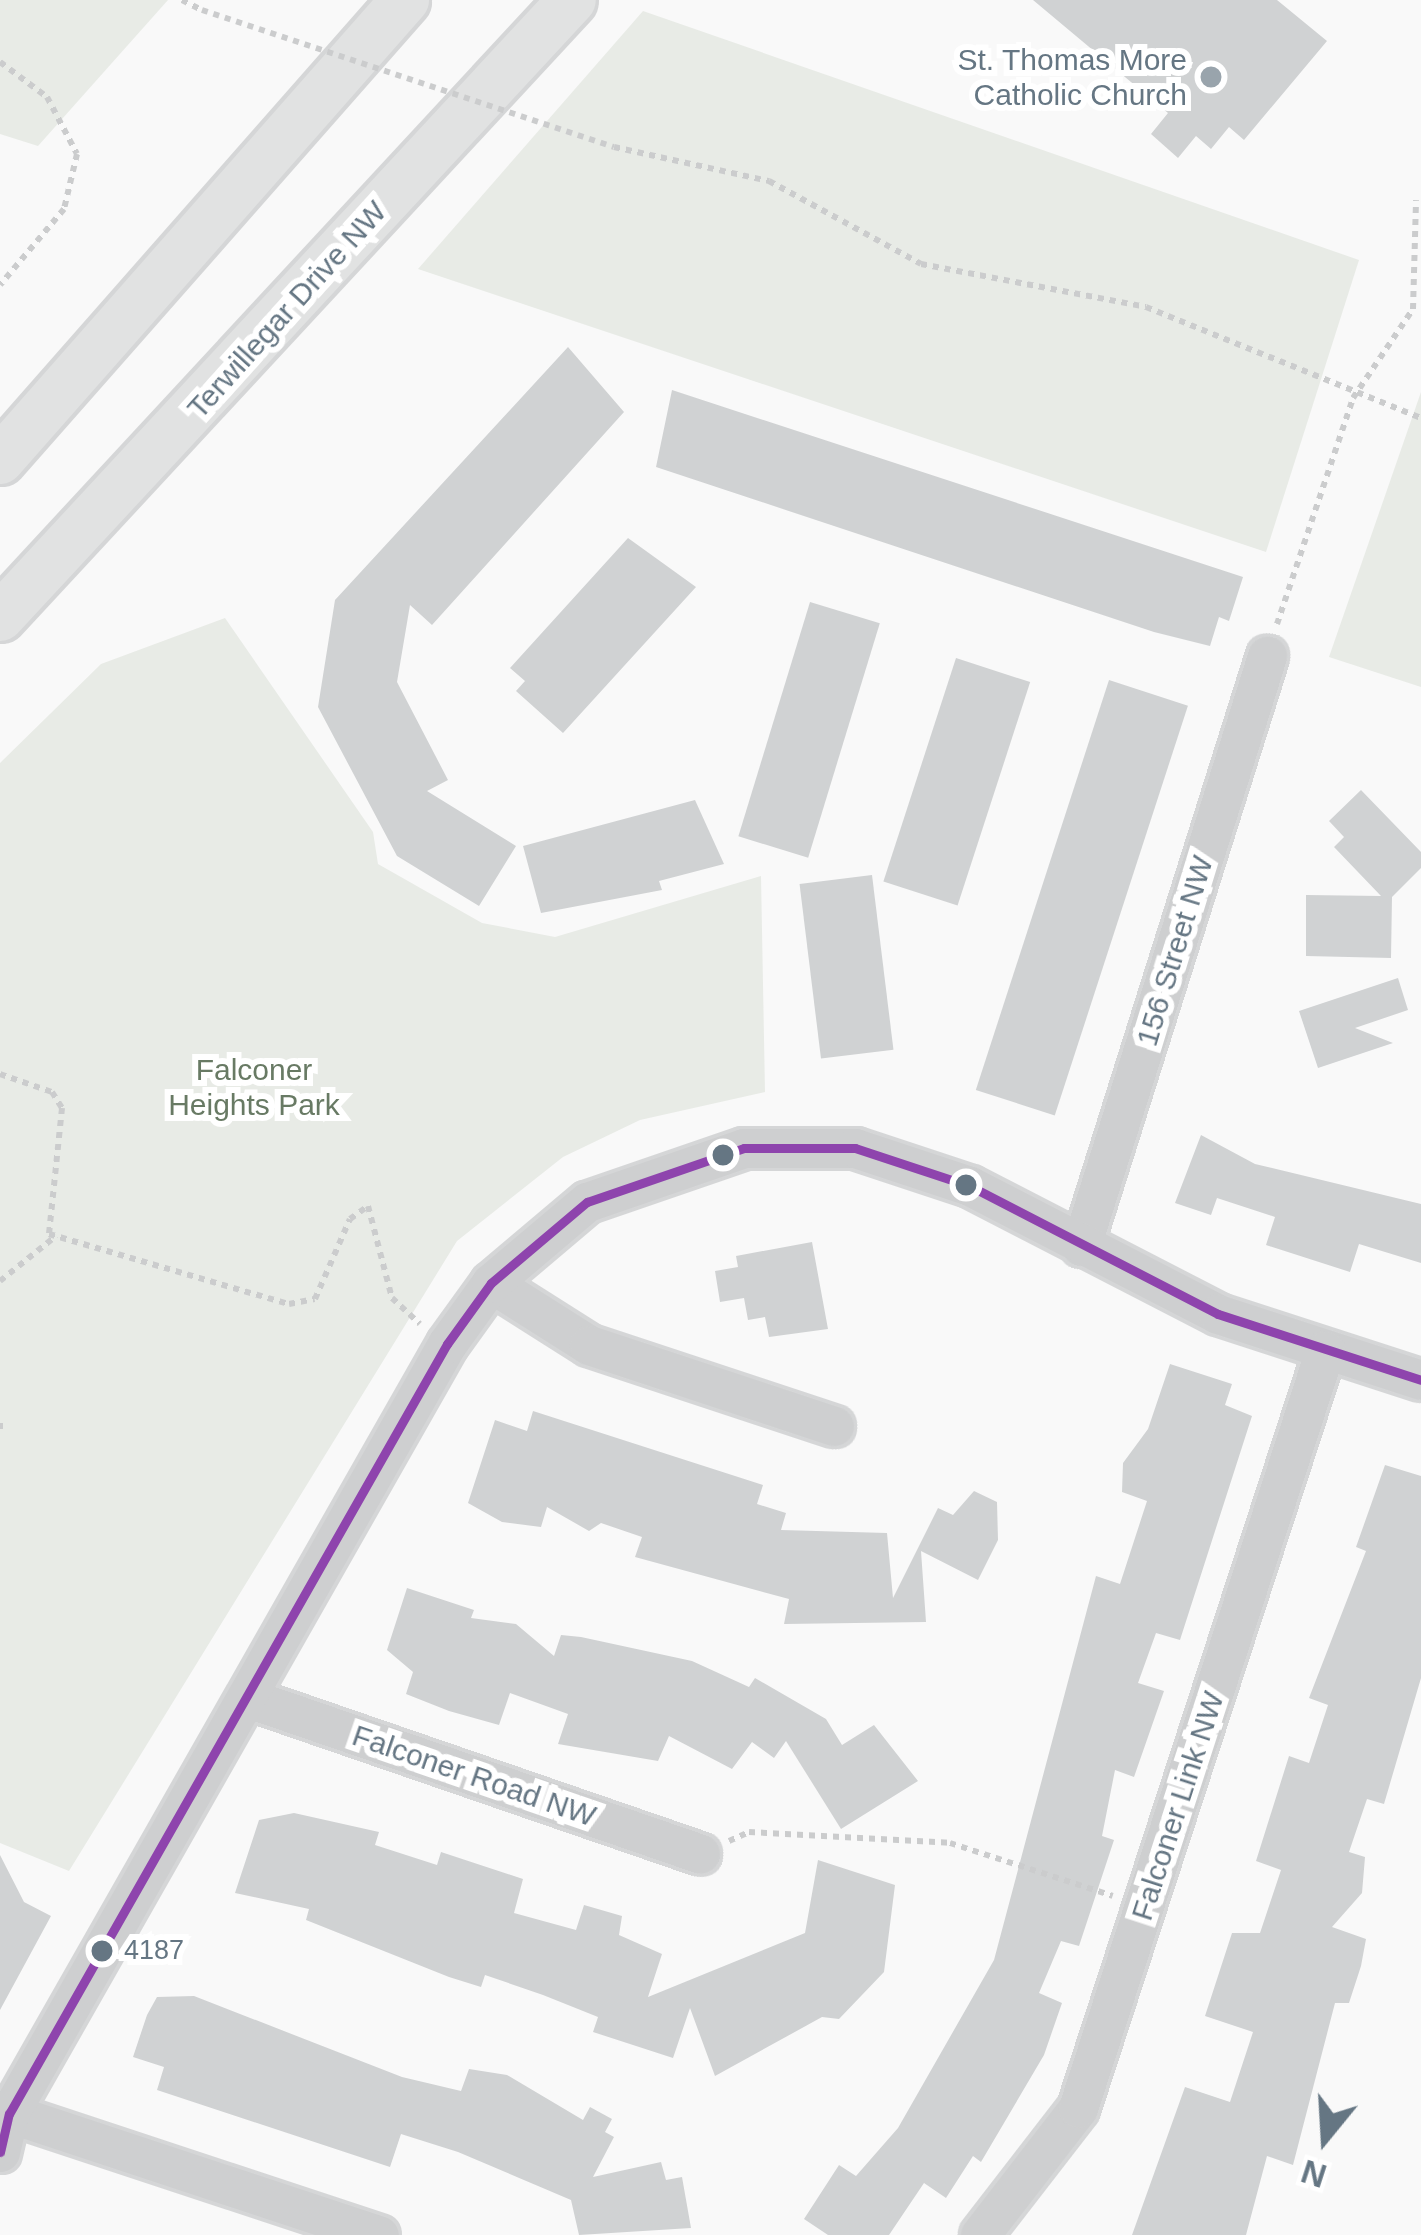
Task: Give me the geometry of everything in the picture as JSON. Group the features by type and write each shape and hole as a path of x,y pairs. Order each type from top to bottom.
{"main road":[{"path":"0,460 405,0"},
{"name":"Terwillegar Drive NW","path":"0,617 572,0"}],"street":[{"name":"156 Street NW","path":"1081,1246 1267,656"},
{"path":"379,2235 3,2126 447,1344 491,1283 586,1202 634,1179 807,1143 933,1170 1164,1291 1421,1380"},
{"path":"491,1283 578,1340 834,1426"},
{"name":"Falconer Link NW","path":"980,2235 1078,2108 1325,1350"},
{"name":"Falconer Road NW","path":"248,1698 700,1854"}],"path":[{"path":"182,0 614,147 769,181 921,264 1146,307 1353,398 1421,418"},
{"path":"0,62 47,97 77,154 64,209 0,285"},
{"path":"1267,656 1353,398 1413,309 1416,200"},
{"path":"0,1074 52,1092 62,1108 43,1220 56,1236 289,1304 315,1299 350,1219 368,1206 392,1298 447,1344"},
{"path":"0,1281 56,1236"},
{"path":"0,1423 0,1434"},
{"path":"700,1854 749,1832 950,1843 1145,1907"}],"green space":[{"path":"0,0 168,0 38,146 0,134"},
{"path":"643,11 1359,260 1266,552 418,269"},
{"path":"1421,392 1421,687 1329,657"},
{"name":"Falconer Heights Park","path":"225,618 373,832 378,864 482,923 555,937 761,876 765,1092 640,1120 563,1157 457,1241 69,1871 0,1843 0,763 101,664"}],"building":[{"name":"St. Thomas More Catholic Church","path":"1033,0 1277,0 1327,41 1244,140 1229,127 1211,149 1196,136 1178,158 1151,134 1168,113"},
{"path":"568,347 624,412 432,625 410,605 397,682 448,780 427,791 516,846 479,906 397,856 318,707 335,600"},
{"path":"672,390 1243,577 1229,621 1219,617 1210,646 1154,632 656,467"},
{"path":"628,538 696,587 563,733 516,691 525,681 510,668"},
{"path":"810,602 880,623 808,858 738,836"},
{"path":"956,658 1030,682 958,906 883,881"},
{"path":"1109,680 1188,706 1055,1116 976,1090"},
{"path":"1361,790 1421,852 1421,868 1392,897 1391,958 1306,956 1306,895 1381,896 1334,847 1344,837 1329,821"},
{"path":"695,800 724,864 659,881 662,890 541,913 523,846"},
{"path":"872,875 893,1050 821,1059 800,884"},
{"path":"1398,978 1408,1010 1355,1028 1393,1043 1318,1068 1299,1011"},
{"path":"1201,1135 1255,1164 1421,1204 1421,1263 1359,1244 1350,1272 1266,1245 1275,1217 1217,1198 1211,1215 1175,1203"},
{"path":"812,1242 828,1329 769,1337 765,1317 748,1320 744,1298 720,1302 715,1271 738,1267 736,1256"},
{"path":"1170,1364 1232,1384 1225,1405 1252,1416 1180,1640 1156,1633 1138,1683 1164,1691 1134,1777 1115,1770 1102,1836 1114,1840 1079,1946 1061,1941 1039,1993 1062,2003 1044,2055 981,2162 973,2156 946,2198 924,2183 889,2235 828,2235 804,2219 839,2165 856,2176 898,2128 994,1960 1096,1576 1120,1584 1147,1501 1122,1492 1123,1463 1148,1429"},
{"path":"533,1411 763,1485 757,1504 786,1513 781,1530 887,1533 893,1598 938,1508 953,1515 974,1491 997,1502 998,1540 978,1580 921,1551 926,1622 784,1624 789,1599 635,1557 642,1537 601,1523 589,1531 547,1507 541,1527 502,1522 468,1503 495,1420 527,1431"},
{"path":"1385,1465 1421,1476 1421,1678 1384,1804 1367,1799 1349,1852 1365,1857 1362,1893 1332,1927 1366,1939 1349,2003 1335,2003 1293,2165 1267,2156 1246,2235 1132,2235 1185,2087 1230,2102 1253,2032 1205,2016 1232,1933 1260,1933 1281,1870 1256,1861 1289,1756 1309,1763 1328,1705 1309,1698 1366,1551 1356,1547"},
{"path":"407,1588 474,1610 471,1618 516,1624 554,1656 561,1635 581,1637 692,1661 749,1687 755,1678 826,1719 842,1745 874,1725 918,1781 841,1829 786,1741 774,1758 752,1742 732,1769 669,1736 658,1761 558,1744 568,1714 510,1693 499,1725 449,1711 406,1694 413,1672 387,1650"},
{"path":"294,1813 379,1832 375,1845 437,1865 441,1852 523,1879 514,1913 576,1930 584,1905 622,1916 619,1935 662,1954 648,1997 805,1933 818,1860 895,1885 884,1972 839,2019 822,2017 715,2076 690,2008 673,2058 593,2032 598,2017 543,1995 485,1975 481,1987 449,1977 306,1920 309,1909 235,1893 259,1820"},
{"path":"0,1855 24,1902 51,1916 0,2010"},
{"path":"194,1996 402,2077 461,2091 469,2069 507,2075 583,2120 590,2107 612,2119 605,2132 614,2137 593,2177 661,2162 666,2180 682,2177 691,2228 579,2235 571,2200 458,2152 401,2134 390,2167 157,2090 164,2067 133,2057 147,2015 157,1997"}],"transit line":[{"path":"0,2152 9,2114 447,1344 491,1283 587,1202 744,1148 855,1148 970,1186 1218,1314 1421,1380"}],"place":[{"name":"St. Thomas More Catholic Church","path":"1211,77"},
{"name":"4187","path":"102,1951"}]}
